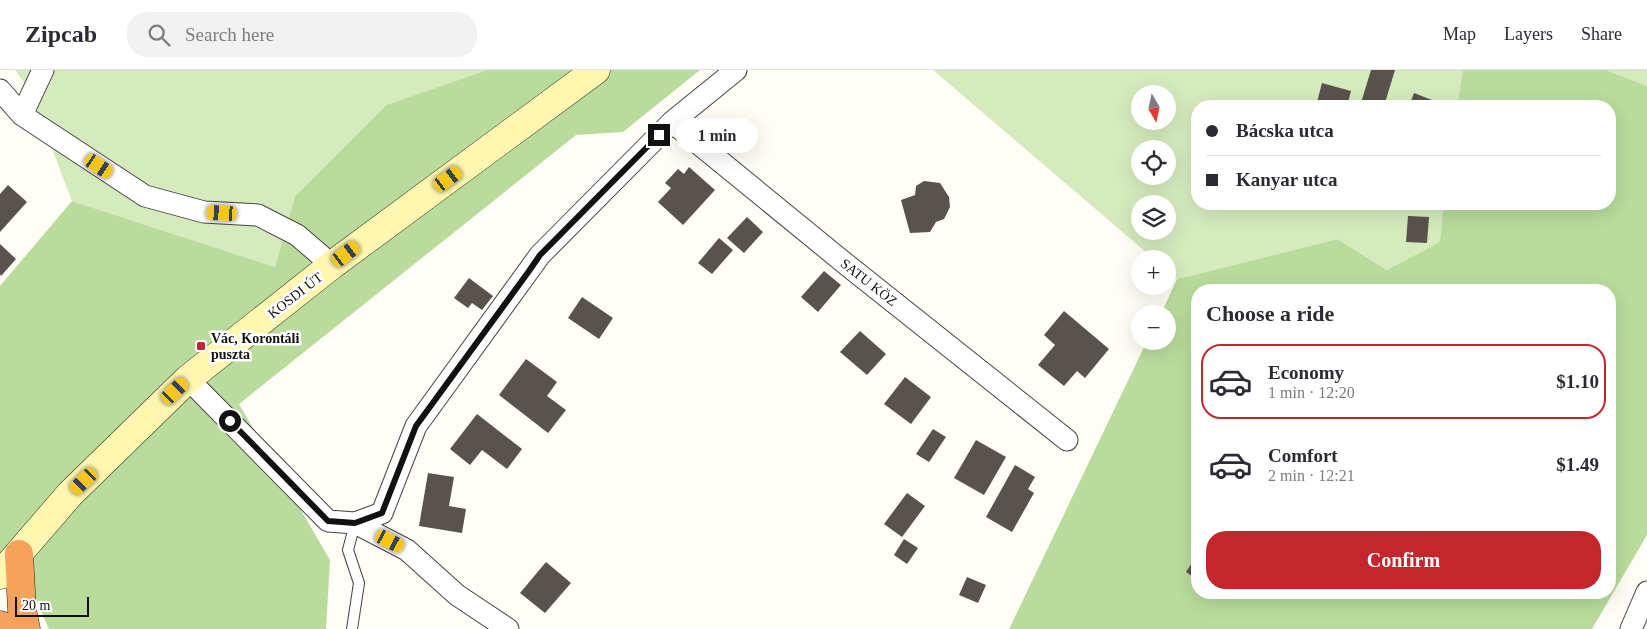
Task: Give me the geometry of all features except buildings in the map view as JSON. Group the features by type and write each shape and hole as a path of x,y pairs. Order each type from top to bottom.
{"highway":[{"path":"19,554 22,610 26,629"},
{"path":"0,624 11,629"}],"street":[{"path":"22,115 43,70"},
{"name":"KOSDI ÚT","path":"0,575 70,494 188,378 332,265 596,70"},
{"path":"355,523 382,513 416,426 540,255 672,122 736,70"},
{"path":"0,90 22,115 145,196 204,212 258,215 297,235 332,265"},
{"name":"SATU KÖZ","path":"672,122 847,266 1067,440"},
{"path":"188,378 328,521 355,523 407,550 457,595 508,629"},
{"path":"1631,629 1647,592"}],"lane":[{"path":"352,629 359,583 348,550 355,523"}],"green space":[{"path":"15,70 487,70 386,105 295,196 275,267 72,201 29,89"},
{"path":"487,70 700,70 623,132 576,135 239,404 330,560 326,629 49,629 35,598 0,579 0,286 72,201 275,267 295,196 386,105"},
{"path":"933,70 1463,70 1458,100 1191,100 1191,210 1444,210 1441,242 1387,270 1337,239 1177,279 1176,250 1143,250 1132,240 1176,240 1176,195 1131,195 1131,239"},
{"path":"1463,70 1606,70 1647,86 1647,535 1616,588 1616,284 1191,284 1191,599 1610,599 1592,629 1009,629 1143,350 1176,350 1176,305 1165,305 1170,295 1176,295 1177,279 1337,239 1387,270 1440,242 1443,210 1616,210 1616,100 1458,100"},
{"path":"1606,70 1647,70 1647,86"}],"place":[{"name":"Vác, Korontáli puszta","path":"201,346"}],"route":[{"path":"230,421 328,521 355,523 382,513 416,426 540,255 659,135"}]}
